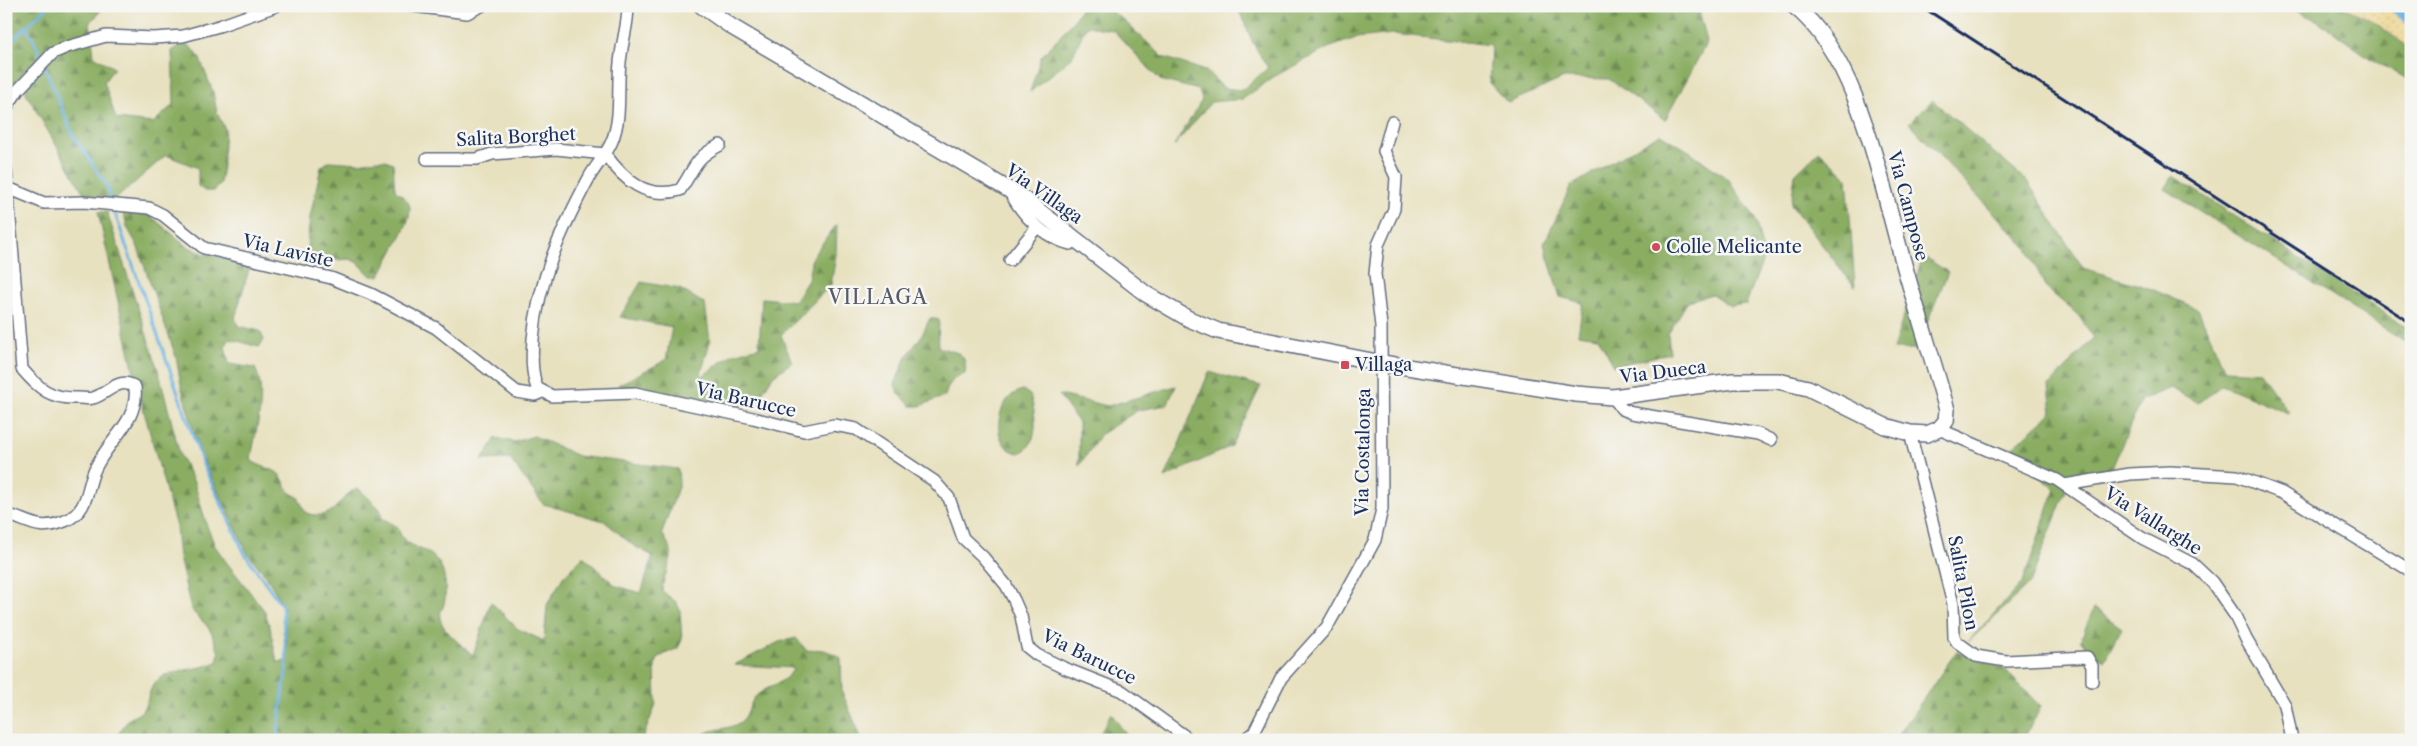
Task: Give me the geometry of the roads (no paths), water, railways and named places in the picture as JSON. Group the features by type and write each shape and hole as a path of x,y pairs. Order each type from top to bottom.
{"street":[{"path":"6,108 18,90 53,53 67,47 106,36 154,38 183,36 219,26 276,6"},
{"path":"413,6 467,13 481,6"},
{"path":"542,392 537,388 531,363 535,312 546,272 565,221 594,169 605,154 616,127 620,55 628,25 628,6"},
{"name":"Via Villaga","path":"702,6 732,26 1008,189 1078,240 1146,294 1189,320 1210,328 1382,363"},
{"name":"Via Campose","path":"1794,6 1810,19 1835,57 1863,115 1903,261 1947,410 1946,421 1939,429"},
{"name":"Via Costalonga","path":"1244,740 1254,732 1281,678 1327,627 1375,540 1382,509 1382,363 1381,326 1375,274 1378,245 1394,209 1396,177 1384,151 1392,122"},
{"path":"605,154 619,173 630,183 650,190 668,193 680,190 694,164 703,154 720,145"},
{"name":"Salita Borghet","path":"427,159 477,159 492,154 556,149 605,154"},
{"path":"6,170 22,369 47,393 67,398 93,398 119,383 130,383 135,387 136,399 130,418 95,470 86,502 78,514 49,526 34,526 6,514"},
{"name":"Via Laviste","path":"8,188 44,203 84,202 149,208 163,214 204,248 331,278 371,294 436,328 518,392 536,395 542,392"},
{"path":"1008,189 1018,208 1037,227 1058,241 1070,244 1078,240"},
{"path":"1010,260 1037,227"},
{"name":"Via Dueca","path":"1382,363 1576,394 1613,397 1733,381 1778,381 1808,388 1885,426 1927,434 1939,429"},
{"name":"Via Barucce","path":"542,392 552,396 575,396 611,392 635,393 804,431 834,426 856,429 934,482 949,498 963,538 983,557 1006,585 1014,600 1021,616 1027,647 1036,655 1064,668 1122,691 1190,740"},
{"path":"1613,397 1622,410 1632,413 1758,434 1771,440"},
{"name":"Via Vallarghe","path":"1939,429 2057,480 2142,538 2193,564 2212,582 2234,614 2246,639 2286,705 2292,740"},
{"name":"Salita Pilon","path":"1910,432 1952,604 1954,637 1957,642 1976,656 2006,661 2087,657 2092,666 2092,681"},
{"path":"2065,485 2130,474 2170,472 2237,476 2282,493 2411,571"}],"waterway":[{"path":"6,45 49,6"},
{"path":"2399,6 2411,16"},
{"path":"25,28 32,36 43,61"},
{"path":"45,67 73,135 107,186 111,202"},
{"path":"113,208 204,467 245,554 282,606 287,664 277,740"}],"railway":[{"path":"1921,6 2411,323"}],"place":[{"name":"Colle Melicante","path":"1656,247"},
{"name":"Villaga","path":"1345,365"}],"district":[{"name":"VILLAGA","path":"878,297"}]}
